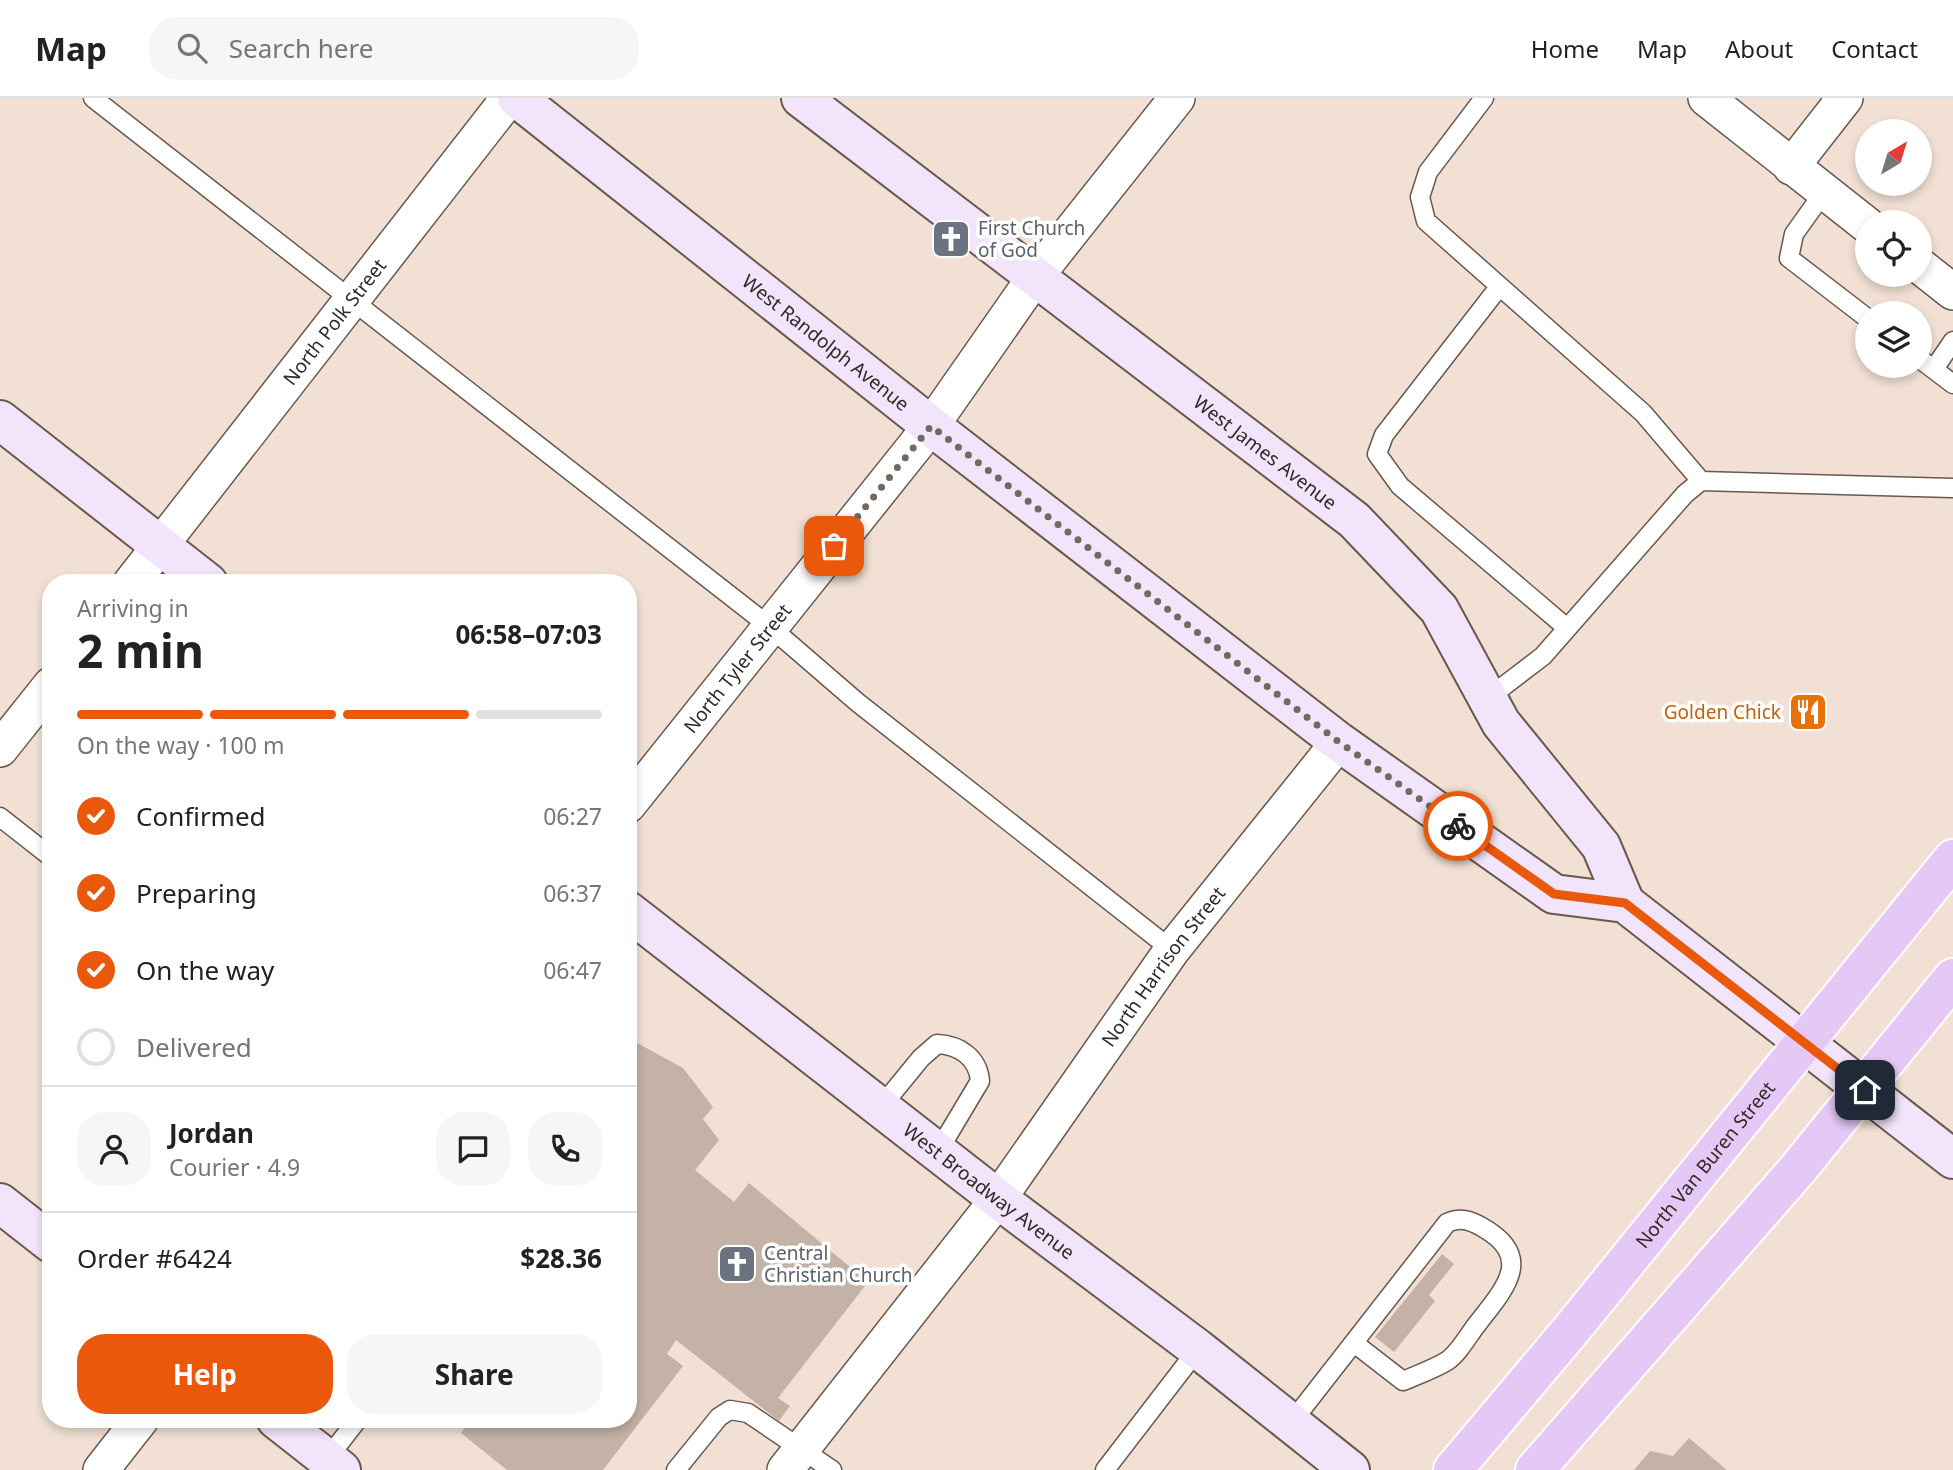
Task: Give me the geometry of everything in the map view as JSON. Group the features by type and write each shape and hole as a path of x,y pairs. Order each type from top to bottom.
{"main road":[{"name":"West Randolph Avenue","path":"517,98 931,426 1339,742 1554,894 1625,903"},
{"name":"West James Avenue","path":"801,98 1354,520 1439,609 1501,723 1601,846 1625,903"},
{"path":"0,420 197,574"},
{"name":"North Van Buren Street","path":"1453,1470 1571,1330 1953,859"},
{"path":"1625,903 1953,1159"},
{"name":"West Broadway Avenue","path":"637,918 937,1153 1198,1349 1350,1470"},
{"path":"1535,1470 1865,1090 1953,978"},
{"path":"0,1203 42,1235"},
{"path":"288,1428 334,1464"}],"street":[{"name":"North Polk Street","path":"138,574 509,98"},
{"name":"North Tyler Street","path":"637,794 931,426 1035,277 1177,98"},
{"path":"1706,98 1855,216"},
{"path":"1791,167 1845,98"},
{"path":"1932,275 1953,292"},
{"path":"0,749 42,696"},
{"name":"North Harrison Street","path":"794,1459 998,1199 1172,950 1339,742"},
{"path":"101,1470 134,1428"}],"lane":[{"path":"93,98 769,626 857,702 1172,950"},
{"path":"1484,98 1428,172 1420,197 1426,221 1643,413 1701,481"},
{"path":"1824,192 1794,234 1789,258 1855,309"},
{"path":"1499,288 1384,435 1377,454 1400,486 1567,628"},
{"path":"1932,360 1953,341"},
{"path":"1932,368 1953,384"},
{"path":"1488,698 1543,656 1685,494 1701,481 1953,488"},
{"path":"0,817 42,850"},
{"path":"880,1108 921,1058 937,1044 962,1050 975,1062 980,1081 937,1153"},
{"path":"1291,1423 1447,1223 1457,1218 1474,1222 1494,1233 1508,1250 1513,1266 1508,1283 1449,1360 1403,1381 1354,1343"},
{"path":"1105,1470 1198,1349"},
{"path":"676,1470 719,1417 730,1410 748,1413 794,1459 832,1470"},
{"path":"334,1464 353,1428"}],"building":[{"name":"Central Christian Church","path":"637,1043 683,1068 713,1107 703,1119 719,1140 695,1170 734,1202 749,1183 868,1282 778,1398 790,1406 779,1421 676,1340 667,1354 683,1366 637,1426"},
{"path":"1442,1254 1454,1264 1429,1295 1435,1301 1394,1352 1375,1337"},
{"name":"Central Christian Church","path":"465,1428 635,1428 603,1470 507,1470 461,1433"},
{"path":"1689,1438 1727,1470 1634,1470 1650,1451 1673,1456"}],"way so far":[{"path":"834,546 931,426 1339,742 1458,826"}],"place":[{"name":"First Church of God","path":"951,239"},
{"name":"Golden Chick","path":"1808,712"},
{"name":"Central Christian Church","path":"737,1264"}],"route":[{"path":"1458,826 1554,894 1625,903 1865,1090"}]}
